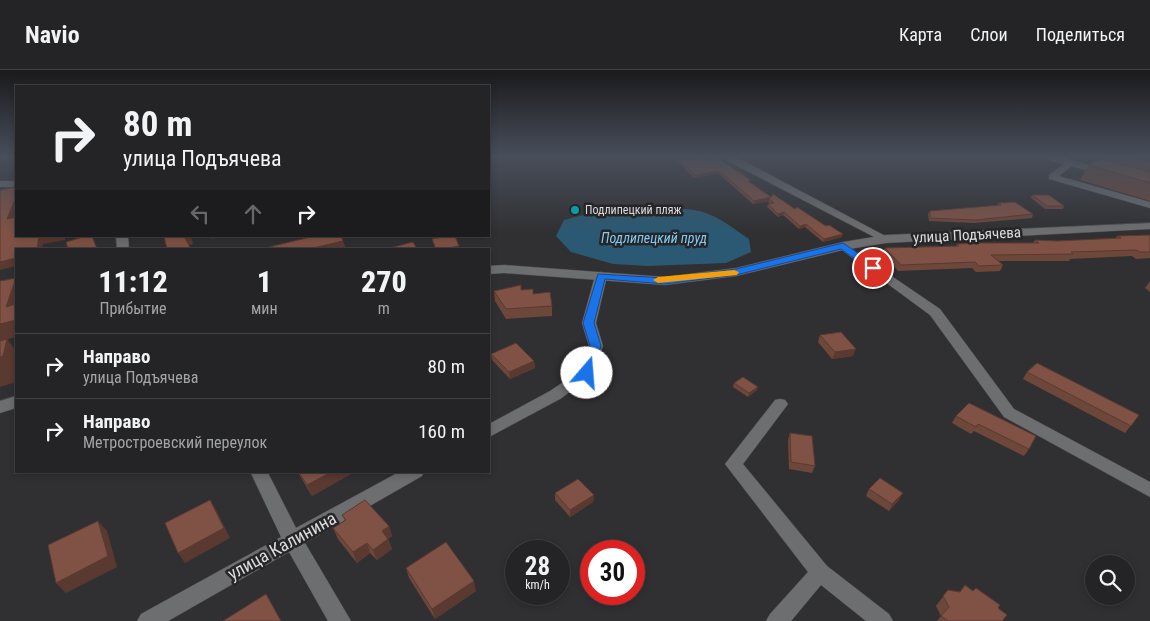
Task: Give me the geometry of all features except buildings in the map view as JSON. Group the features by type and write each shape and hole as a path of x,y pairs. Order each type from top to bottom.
{"main road":[{"path":"0,184 15,184"},
{"name":"улица Подъячева","path":"490,270 504,269 665,281 736,272 843,246 886,239 1150,226"},
{"path":"0,407 15,402"}],"street":[{"path":"776,182 886,239"},
{"path":"1065,182 1150,205"},
{"path":"843,246 935,312 1009,413 1150,490"},
{"path":"490,430 555,395 587,373 596,346 588,323 601,276"},
{"path":"780,404 733,464 820,572 882,621"},
{"path":"259,473 292,539 340,621"},
{"name":"улица Калинина","path":"148,621 412,473"},
{"path":"777,621 820,572"}],"water":[{"name":"Подлипецкий пруд","path":"687,209 713,216 727,224 749,239 751,252 726,263 648,266 613,264 571,252 556,236 564,220 579,216 625,210"}],"slow traffic":[{"path":"658,280 665,281 734,272"}],"place":[{"name":"Подлипецкий пляж","path":"575,210"}],"route":[{"path":"587,373 596,346 588,323 601,276 665,281 736,272 843,246 873,268"}]}
